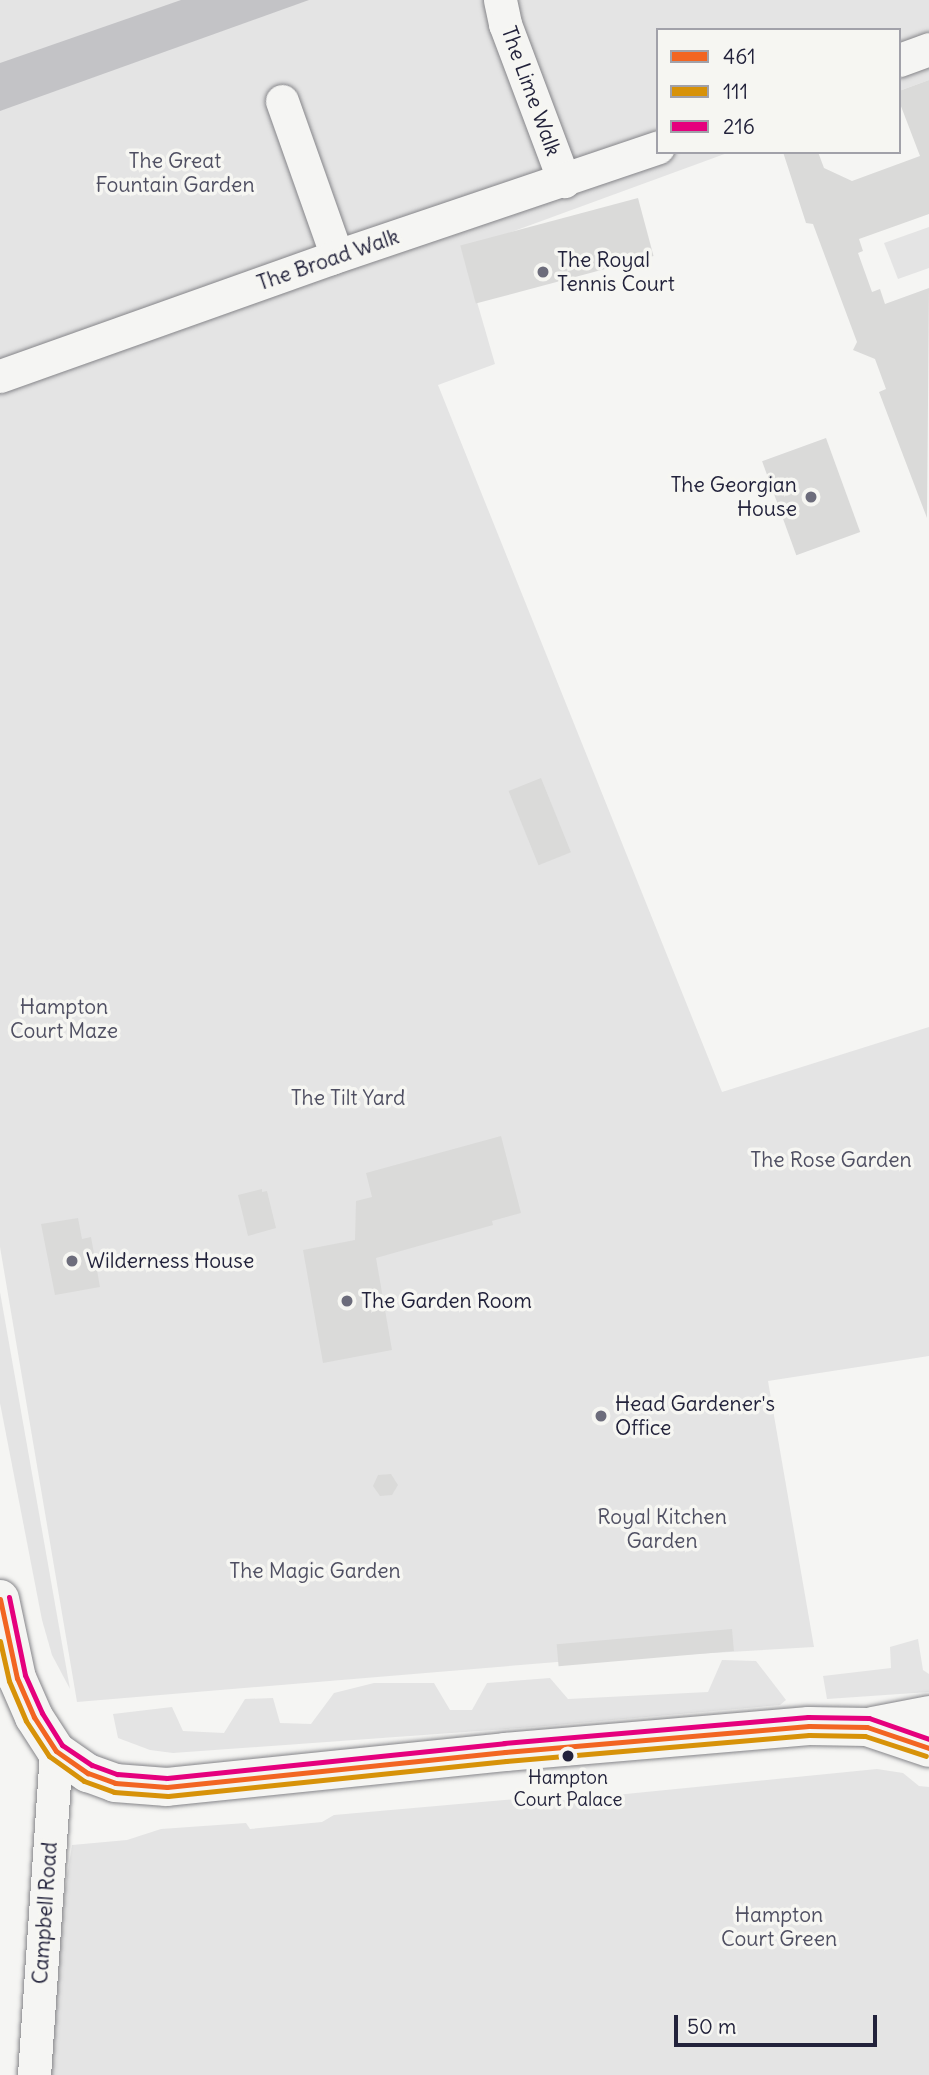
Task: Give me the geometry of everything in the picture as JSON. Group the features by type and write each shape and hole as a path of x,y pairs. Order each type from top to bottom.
{"main road":[{"path":"0,1599 17,1678 34,1717 56,1751 88,1773 115,1783 167,1787 519,1751 809,1726 867,1727 908,1716 929,1715"},
{"path":"867,1727 929,1748"}],"street":[{"name":"The Lime Walk","path":"500,0 505,24 564,181"},
{"path":"901,59 929,49"},
{"path":"282,101 337,256"},
{"name":"The Broad Walk","path":"0,376 337,256 656,148"},
{"name":"Campbell Road","path":"34,2075 56,1751"}],"green space":[{"name":"The Tilt Yard","path":"0,0 929,0 929,80 901,90 901,28 656,28 656,154 725,154 462,250 495,364 438,385 722,1092 929,1027 929,1356 768,1381 814,1647 557,1662 77,1702 0,1247"},
{"path":"929,227 929,268 898,279 884,243"},
{"path":"0,1292 70,1689 52,1655 42,1620 0,1403"},
{"path":"918,1639 923,1670 929,1674 929,1692 827,1699 823,1676 891,1668 890,1647"},
{"path":"722,1660 756,1661 786,1700 780,1705 534,1727 173,1753 150,1750 118,1738 113,1714 172,1707 183,1731 224,1733 245,1699 273,1698 280,1723 311,1724 334,1693 374,1683 434,1683 450,1710 472,1710 487,1683 550,1678 568,1699 708,1692"},
{"name":"Hampton Court Green","path":"877,1769 903,1773 919,1786 929,1787 929,2075 45,2075 62,1909 72,1845 127,1840 161,1829 246,1823 250,1829 322,1822 334,1815 517,1799 525,1804"}],"shaded area":[{"path":"181,0 309,0 0,111 0,63"}],"building":[{"path":"929,80 929,214 859,239 863,251 858,253 872,292 880,289 885,304 929,288 927,518 879,392 886,389 875,359 853,350 857,342 813,224 806,223 784,154 819,154 824,168 852,181 920,156 901,106 901,90"},
{"path":"638,198 654,256 476,304 460,246"},
{"name":"The Georgian House","path":"826,438 860,532 796,555 762,461"},
{"path":"541,778 571,852 539,865 509,791"},
{"path":"501,1136 521,1213 492,1221 493,1225 376,1258 392,1350 323,1363 303,1250 355,1240 356,1201 372,1197 366,1173"},
{"path":"262,1189 262,1192 267,1191 276,1228 248,1236 238,1195"},
{"name":"Wilderness House","path":"78,1218 82,1239 91,1237 100,1287 55,1295 41,1224"},
{"path":"391,1474 398,1485 392,1495 380,1496 373,1486 378,1475"},
{"path":"732,1629 734,1651 559,1666 557,1644"}],"transit line":[{"name":"216","path":"9,1597 25,1675 42,1713 62,1745 92,1765 117,1774 167,1778 504,1743 808,1717 869,1718 929,1739"},
{"name":"461","path":"0,1599 17,1678 34,1717 56,1751 88,1773 115,1783 167,1787 505,1752 809,1726 867,1727 929,1748"},
{"name":"111","path":"0,1641 9,1681 26,1721 49,1756 84,1781 114,1792 168,1796 506,1761 809,1735 865,1736 926,1756"}],"place":[{"name":"The Royal Tennis Court","path":"543,272"},
{"name":"The Georgian House","path":"811,497"},
{"name":"Wilderness House","path":"72,1261"},
{"name":"The Garden Room","path":"347,1301"},
{"name":"Head Gardener's Office","path":"601,1416"},
{"name":"Hampton Court Palace","path":"568,1756"}],"park label":[{"name":"The Great Fountain Garden","path":"175,173"},
{"name":"Hampton Court Maze","path":"64,1019"},
{"name":"The Rose Garden","path":"831,1160"},
{"name":"Royal Kitchen Garden","path":"662,1529"},
{"name":"The Magic Garden","path":"315,1571"}]}
